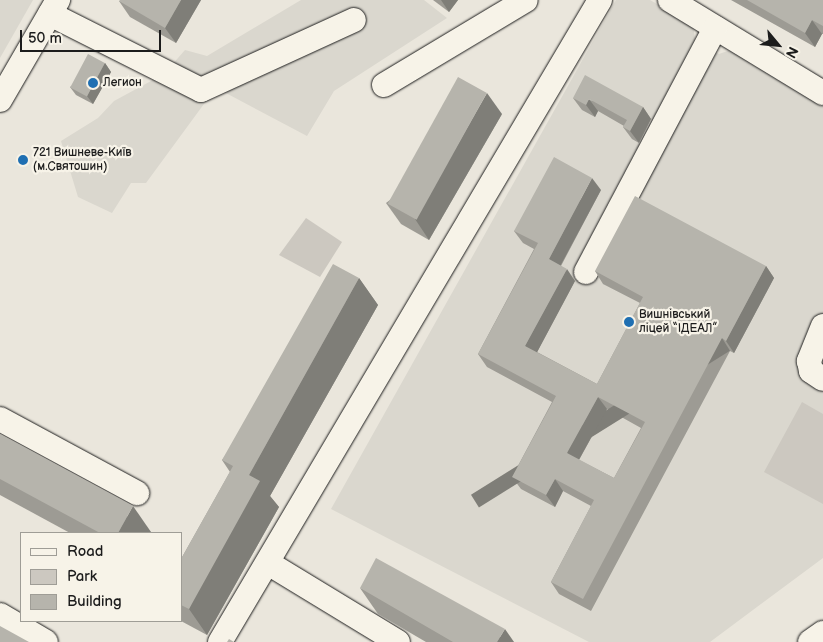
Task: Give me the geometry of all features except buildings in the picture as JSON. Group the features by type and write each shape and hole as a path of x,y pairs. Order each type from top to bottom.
{"street":[{"path":"384,85 526,0"},
{"path":"224,641 268,563 600,0"},
{"path":"670,0 823,92"},
{"path":"0,100 54,7 201,90 354,20"},
{"path":"586,272 714,28"},
{"path":"823,326 809,361 812,370 823,380"},
{"path":"0,419 137,493"},
{"path":"268,563 398,642"},
{"path":"0,615 46,642"},
{"path":"810,642 823,633"}],"shaded area":[{"path":"0,0 33,0 0,58"},
{"path":"301,0 424,0 447,18 334,91 307,136 224,92 212,93 146,183 131,183 112,213 78,197 61,141 98,118 114,101 164,74 185,50 207,56"},
{"name":"Вишнівський ліцей “ІДЕАЛ”","path":"616,0 650,0 693,25 695,40 719,54 736,48 823,101 823,558 710,642 589,642 331,509"}],"green space":[{"path":"306,218 342,242 320,277 279,255"},
{"path":"802,402 823,414 823,504 764,472"}],"place":[{"name":"Легион","path":"93,83"},
{"name":"721 Вишневе-Київ (м.Святошин)","path":"23,160"},
{"name":"Вишнівський ліцей “ІДЕАЛ”","path":"629,322"}]}
